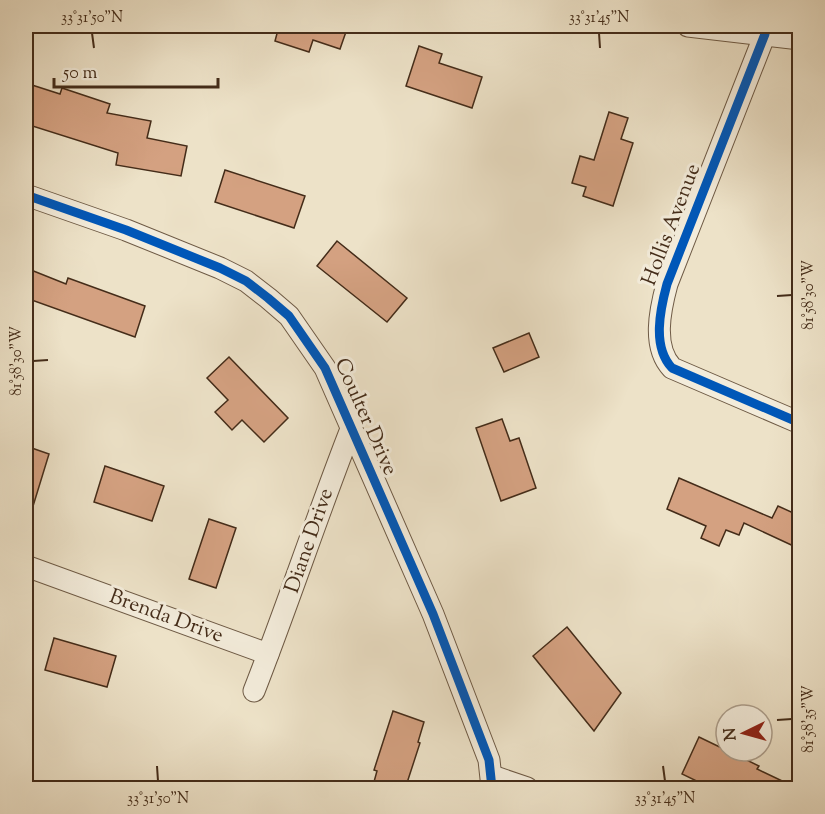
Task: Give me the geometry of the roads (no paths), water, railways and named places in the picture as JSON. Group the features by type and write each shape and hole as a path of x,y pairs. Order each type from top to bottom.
{"street":[{"path":"688,26 800,39"},
{"name":"Hollis Avenue","path":"765,34 667,285 660,322 661,347 663,356 672,368 800,423"},
{"name":"Coulter Drive","path":"26,195 126,230 220,268 246,281 289,316 325,368 434,614 489,760 492,782"},
{"name":"Diane Drive","path":"268,654 351,429"},
{"name":"Brenda Drive","path":"26,566 268,654"},
{"path":"254,691 268,654"},
{"path":"492,782 527,789"}]}
